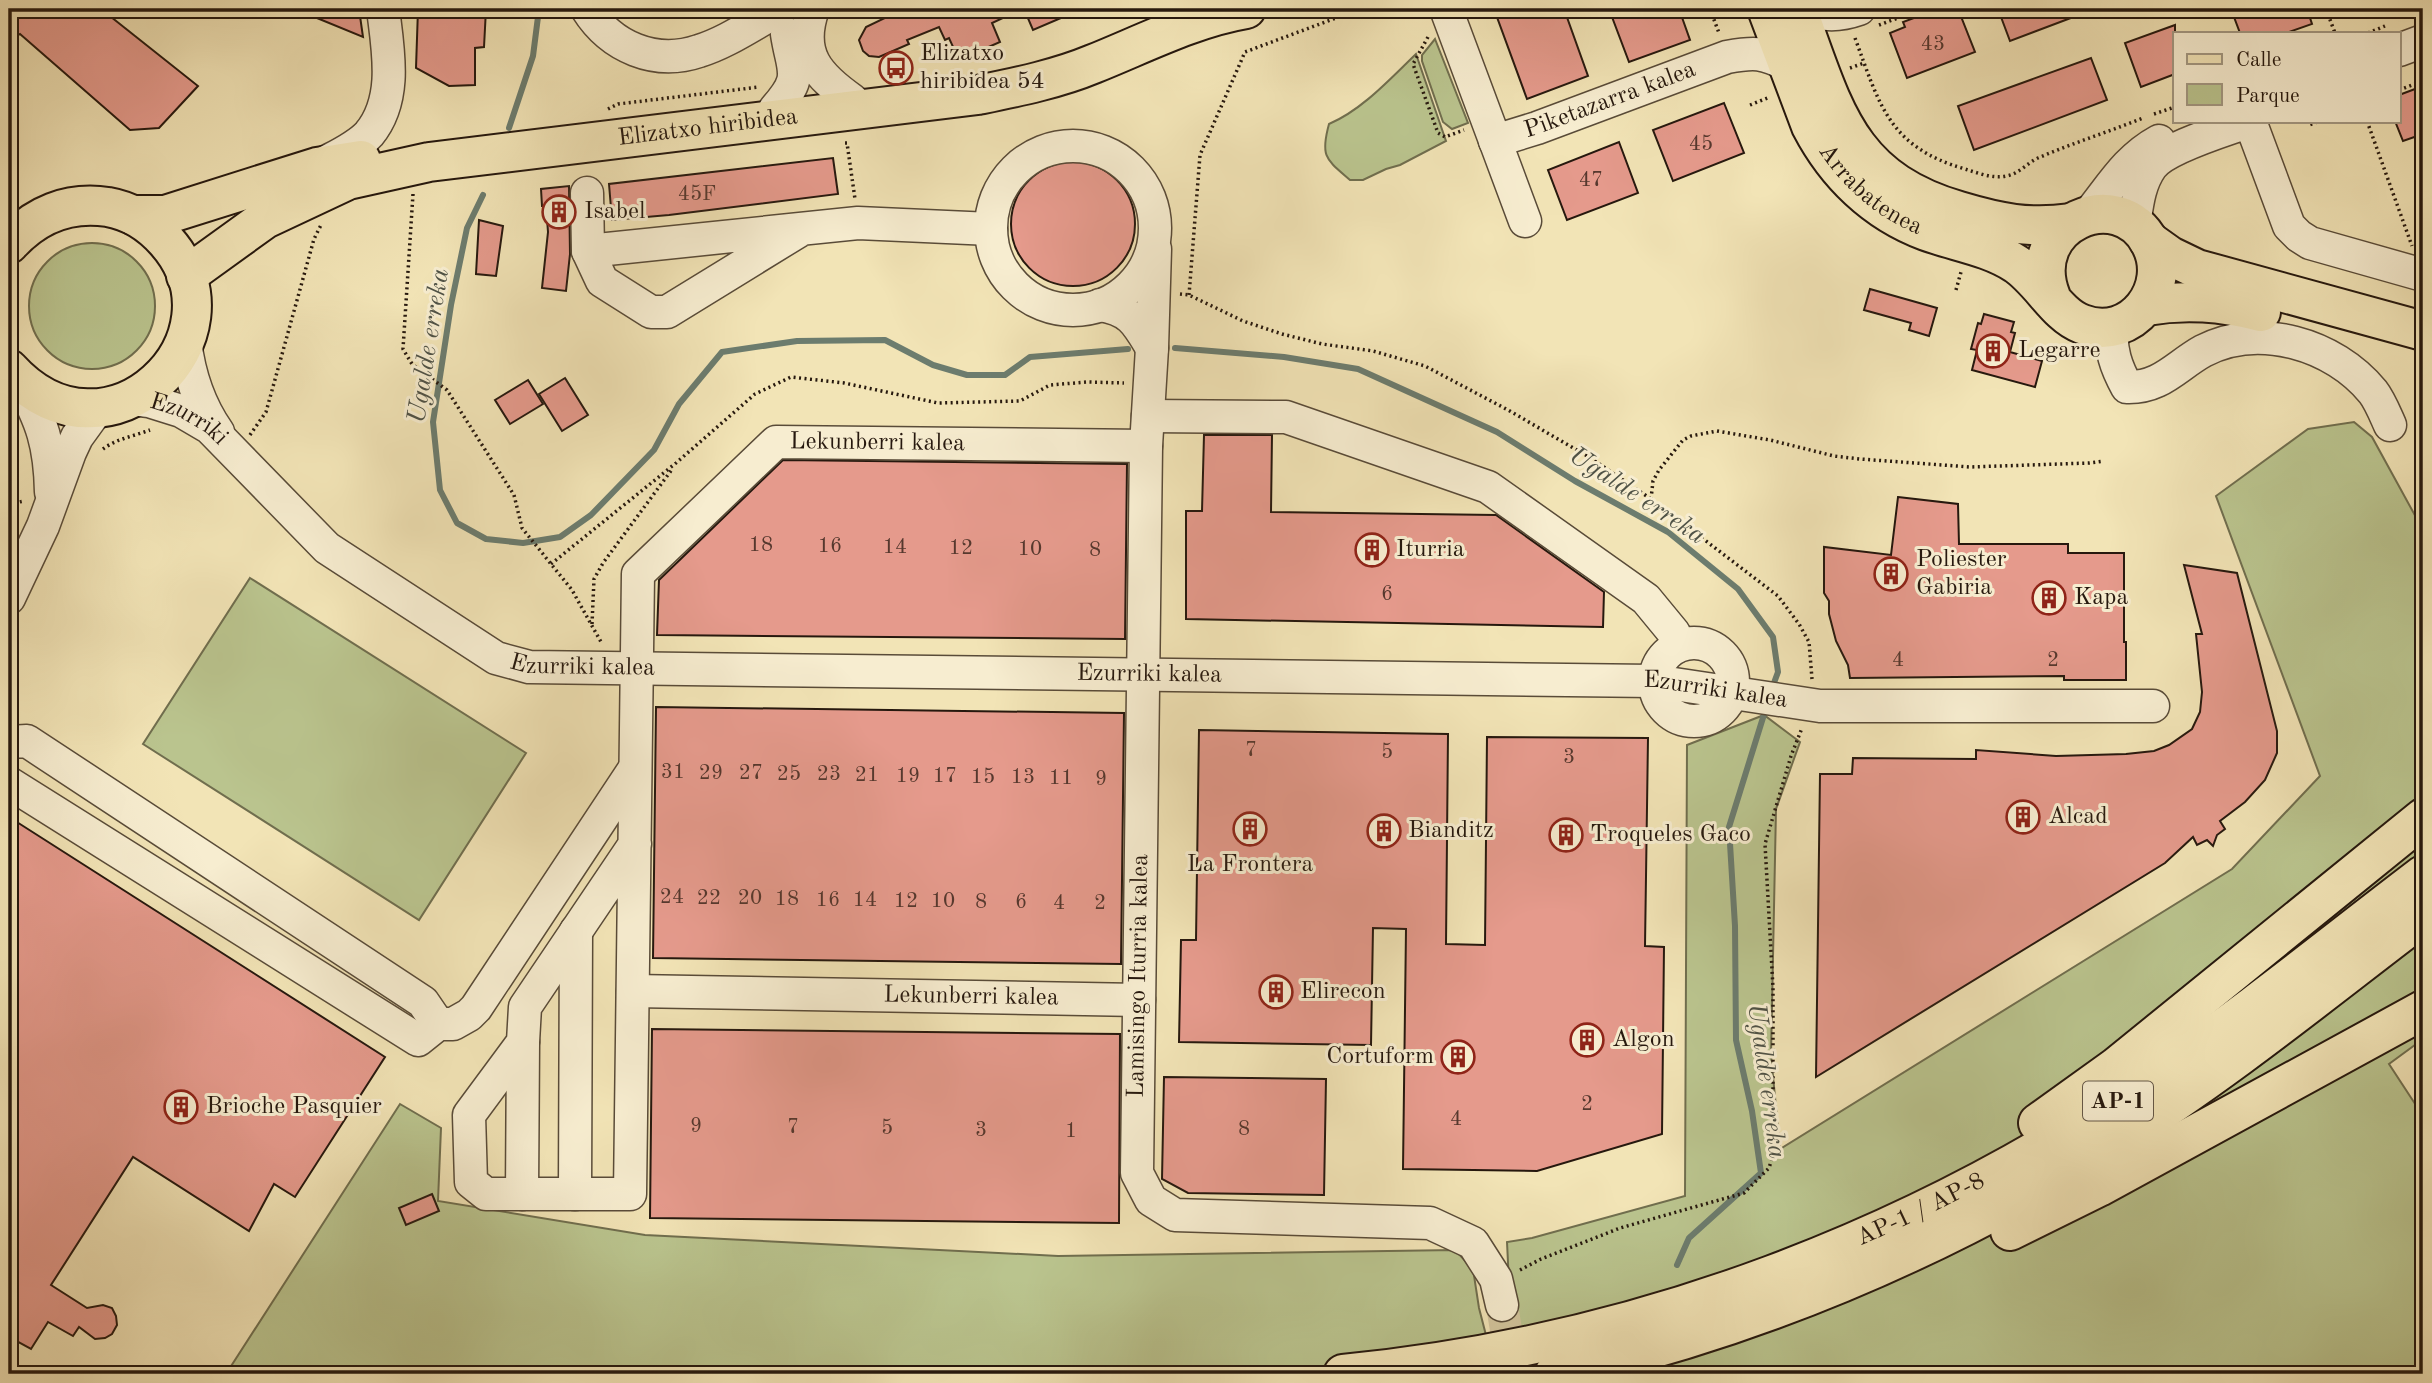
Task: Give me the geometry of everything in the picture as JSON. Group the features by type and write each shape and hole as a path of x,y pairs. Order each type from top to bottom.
{"main road":[{"name":"Elizatxo hiribidea","path":"133,215 165,215 317,167 606,129 768,98 852,100 976,84 1050,67 1086,55 1198,9"},
{"name":"Elizatxo hiribidea","path":"186,276 265,219 348,180 429,162 978,95 1053,78 1212,17 1246,9"},
{"name":"Arrabatenea","path":"1777,9 1788,65 1811,126 1832,162 1860,192 1909,224 2001,256 2029,274 2059,309 2077,322 2098,328 2112,327"},
{"name":"Arrabatenea","path":"1777,9 1847,134 1868,161 1894,183 1933,204 2007,224 2039,226 2104,214 2120,217 2170,256 2197,269 2423,331"},
{"path":"9,244 21,231 23,222 55,211 94,205 114,208 148,223 171,246 186,276 191,309 185,341 164,376 149,389 115,403 72,406 48,400 14,375"},
{"path":"2051,297 2044,270 2046,256 2056,237 2079,219"},
{"path":"2112,327 2136,316 2154,292 2158,274 2157,257 2142,233"},
{"path":"2146,306 2191,300 2224,303 2423,356"},
{"path":"1781,1273 1805,1249 1898,1205 2032,1128 2116,1067 2423,818"},
{"name":"AP-1 / AP-8","path":"1343,1374 1442,1362 1580,1334 1647,1317 1781,1273 1895,1226 1998,1173 2163,1071 2423,876"},
{"name":"AP-1 / AP-8","path":"1554,1374 1655,1349 1723,1328 1848,1282 1909,1255 2015,1201 2118,1140 2238,1056 2423,916"},
{"path":"1848,1282 1889,1285 1970,1250 2099,1187 2423,1010"}],"street":[{"path":"317,167 368,135 381,115 388,89 389,58 383,9"},
{"path":"587,9 606,33 633,50 649,54 682,55 698,52 781,9"},
{"name":"Piketazarra kalea","path":"1495,141 1537,128 1723,46 1750,42 1777,9"},
{"path":"1808,9 1825,15 1860,16"},
{"path":"741,30 800,19"},
{"path":"800,19 819,73 852,100"},
{"path":"768,98 792,89 796,74 800,19"},
{"name":"Piketazarra kalea","path":"1438,21 1495,141 1525,221"},
{"path":"2400,50 2423,41"},
{"name":"Piketazarra kalea","path":"1723,46 1770,55 1788,65"},
{"path":"2400,65 2423,56"},
{"path":"2079,219 2139,153 2158,142 2209,122"},
{"path":"2142,233 2140,188 2149,168 2170,151 2247,122"},
{"path":"2250,122 2289,226 2299,236 2310,243 2423,275"},
{"path":"1065,145 1093,148 1110,153 1133,170 1149,195 1156,233 1154,248 1129,289 1100,305 1076,311 1054,309 1027,297 1006,278 990,238 991,209 1008,175 1030,156 1065,145"},
{"path":"587,193 588,251 602,281 650,312 667,312 802,229"},
{"path":"588,251 858,223 990,229"},
{"name":"Lamisingo Iturria kalea","path":"1154,248 1147,431 1136,1172 1151,1200 1175,1215 1430,1223 1473,1243 1499,1292"},
{"path":"1100,305 1126,312 1137,323 1152,348"},
{"path":"2112,327 2113,356 2127,387 2140,387 2159,381 2202,352 2226,341 2251,337 2289,341 2328,354 2356,374 2374,393 2390,425"},
{"name":"Ezurriki","path":"185,341 189,369 197,393 204,409 229,446"},
{"path":"9,598 51,470 45,432 14,375"},
{"path":"41,502 74,444 115,403"},
{"name":"Ezurriki","path":"115,403 157,403 181,411 203,423 229,446"},
{"name":"Lekunberri kalea","path":"575,1194 630,1194 638,574 776,442 1147,431 1286,417 1488,487 1646,599 1674,634 1676,647"},
{"name":"Ezurriki kalea","path":"229,446 327,548 496,658 529,667 1654,681 1810,705 2153,706"},
{"path":"1654,681 1661,661 1676,647 1689,642 1708,645 1721,652 1731,666 1734,676 1732,694"},
{"path":"9,742 27,741 412,994 423,1002 438,1024"},
{"path":"9,783 418,1040 438,1024 453,1024 476,1008 635,768"},
{"path":"522,1194 524,1007 635,845"},
{"path":"523,1042 469,1115 471,1182 486,1194 575,1194 576,931"},
{"name":"Lekunberri kalea","path":"633,991 1139,1000"}],"path":[{"path":"1189,295 1200,155 1245,52 1360,9"},
{"path":"1711,9 1723,46"},
{"path":"1922,9 1860,16 1880,105 1908,143 1940,162 1986,175 2009,176 2035,159 2173,108"},
{"path":"2326,9 2335,32"},
{"path":"1438,21 1413,64 1438,132 1445,137"},
{"path":"2400,90 2423,81"},
{"path":"606,129 605,111 618,104 768,98"},
{"path":"2367,122 2411,242"},
{"path":"834,144 847,143 858,223"},
{"path":"413,193 403,349 412,364 447,390 514,495 522,528 572,590 604,648 605,668"},
{"path":"229,446 266,412 314,239 322,222"},
{"path":"1154,291 1189,295 1243,321 1282,334 1322,344 1373,351 1425,366 1507,410 1589,457 1651,499 1778,596 1809,642 1812,665"},
{"path":"100,451 111,442 129,438 158,425"},
{"path":"1651,499 1653,481 1683,440 1717,431 1770,440 1834,456 1961,467 2104,461"},
{"path":"592,626 594,579 676,463"},
{"path":"9,504 41,502"},
{"path":"1499,1292 1515,1273 1541,1259 1620,1228 1744,1193 1769,1168 1773,1155 1773,988 1765,844 1791,756 1810,705"}],"green space":[{"path":"1435,39 1468,123 1452,129 1443,122 1422,61 1422,55"},
{"path":"1416,54 1446,141 1400,165 1363,180 1350,180 1330,162 1325,151 1329,124 1353,111"},
{"path":"92,243 116,248 136,262 150,282 155,306 150,330 136,350 116,364 92,369 68,364 48,350 34,330 29,306 34,282 48,262 68,248"},
{"path":"2354,422 2372,437 2423,530 2423,1039 2389,1064 2423,1116 2423,1374 1524,1374 1511,1324 1507,1242 1532,1238 1685,1196 1687,745 1764,715 1800,742 1776,809 1771,1055 1780,1149 2232,869 2320,776 2216,496 2308,429"},
{"path":"250,578 526,753 419,920 143,744"},
{"path":"400,1104 441,1128 438,1201 645,1235 1058,1256 1455,1250 1473,1269 1479,1308 1496,1374 751,1374 751,1369 716,1374 226,1374"}],"building":[{"path":"9,9 101,9 198,86 159,128 130,130 20,34 17,36 9,27"},
{"path":"295,9 359,9 363,37"},
{"path":"418,9 486,9 484,47 475,48 475,85 449,86 416,68"},
{"path":"916,9 1022,9 992,23 1000,42 959,60 949,38 945,40 939,27 907,40 909,44 879,57 869,56 863,51 859,40 866,27 895,13 897,17"},
{"path":"1024,9 1082,9 1033,30"},
{"path":"1494,9 1564,9 1588,76 1527,99"},
{"path":"1609,9 1679,9 1690,40 1629,62"},
{"path":"1938,9 1941,14 1958,9 1975,52 1907,78 1890,33 1905,27 1903,22"},
{"path":"1998,9 2092,9 2092,10 2010,41"},
{"path":"2231,9 2307,9 2312,24 2289,32 2240,32"},
{"path":"2175,25 2173,75 2141,87 2125,43"},
{"path":"2091,58 2107,100 1974,150 1958,106"},
{"path":"2423,86 2423,134 2403,141 2395,122 2400,122 2400,95"},
{"path":"1724,103 1744,153 1673,181 1653,130"},
{"path":"1619,142 1638,193 1567,220 1548,170"},
{"path":"833,158 838,194 612,220 609,184"},
{"path":"1073,162 1097,166 1117,180 1131,200 1135,224 1131,248 1117,268 1097,282 1073,286 1049,282 1029,268 1015,248 1011,224 1015,200 1029,180 1049,166"},
{"path":"569,186 570,254 566,291 542,288 548,232 546,206 542,206 541,189"},
{"path":"479,220 503,226 496,276 476,274"},
{"path":"1870,289 1937,308 1929,336 1909,330 1911,323 1864,310"},
{"name":"Legarre","path":"1984,314 2014,322 2011,332 2015,333 2010,352 2042,361 2035,387 1972,370 1977,350 1971,349 1978,323 1981,324"},
{"path":"565,378 588,415 562,431 539,394"},
{"path":"528,380 543,404 510,424 495,400"},
{"name":"Iturria","path":"1204,435 1272,435 1271,512 1496,515 1604,592 1603,627 1186,619 1186,511 1202,511"},
{"path":"783,460 1127,464 1125,639 657,635 659,580"},
{"path":"1898,497 1958,504 1959,544 2068,544 2068,553 2124,553 2126,680 2064,680 2064,676 1850,678 1848,665 1836,641 1829,614 1829,601 1824,593 1824,547 1891,555"},
{"name":"Alcad","path":"2184,565 2237,573 2277,731 2277,753 2265,780 2245,802 2220,821 2225,829 2217,835 2213,846 2207,840 2197,845 2193,837 2165,863 1816,1077 1820,774 1852,774 1853,758 1976,759 1976,750 2056,756 2126,754 2154,751 2169,745 2192,729 2200,712 2202,692 2196,634 2202,634"},
{"path":"656,707 1124,713 1121,964 653,958"},
{"path":"1199,730 1448,734 1446,944 1485,945 1487,737 1648,738 1645,946 1664,947 1662,1134 1537,1171 1403,1169 1406,929 1373,928 1371,1045 1179,1042 1181,940 1196,940"},
{"name":"Brioche Pasquier","path":"9,817 385,1057 295,1197 274,1184 249,1231 133,1157 51,1285 87,1308 103,1305 112,1308 117,1325 112,1334 95,1339 79,1327 73,1336 48,1322 31,1349 9,1337"},
{"path":"652,1029 1120,1034 1119,1223 650,1218"},
{"path":"1164,1077 1326,1079 1324,1195 1188,1193 1162,1179"},
{"path":"432,1194 439,1211 406,1225 399,1208"}],"waterway":[{"name":"Ugalde erreka","path":"509,128 533,56 539,9"},
{"name":"Ugalde erreka","path":"483,195 467,228 451,305 433,422 440,490 457,523 486,539 523,543 560,537 591,515 654,450 679,404 722,352 797,341 885,340 933,365 967,375 1005,375 1030,357 1128,349"},
{"name":"Ugalde erreka","path":"1175,348 1284,357 1358,369 1497,432 1575,481 1668,532 1738,589 1773,637 1778,672 1771,691"},
{"name":"Ugalde erreka","path":"1677,1265 1689,1238 1761,1173 1752,1111 1736,1040 1735,926 1729,827 1766,708"}],"tunnel":[{"path":"1502,1305 1513,1374"}],"place":[{"name":"Elizatxo hiribidea 54","path":"896,68"},
{"name":"Isabel","path":"559,212"},
{"name":"Legarre","path":"1993,351"},
{"name":"Iturria","path":"1372,550"},
{"name":"Poliester Gabiria","path":"1891,574"},
{"name":"Kapa","path":"2049,598"},
{"name":"Alcad","path":"2023,817"},
{"name":"La Frontera","path":"1250,829"},
{"name":"Bianditz","path":"1384,831"},
{"name":"Troqueles Gaco","path":"1566,835"},
{"name":"Elirecon","path":"1276,992"},
{"name":"Algon","path":"1587,1040"},
{"name":"Cortuform","path":"1458,1057"},
{"name":"Brioche Pasquier","path":"181,1107"}]}
